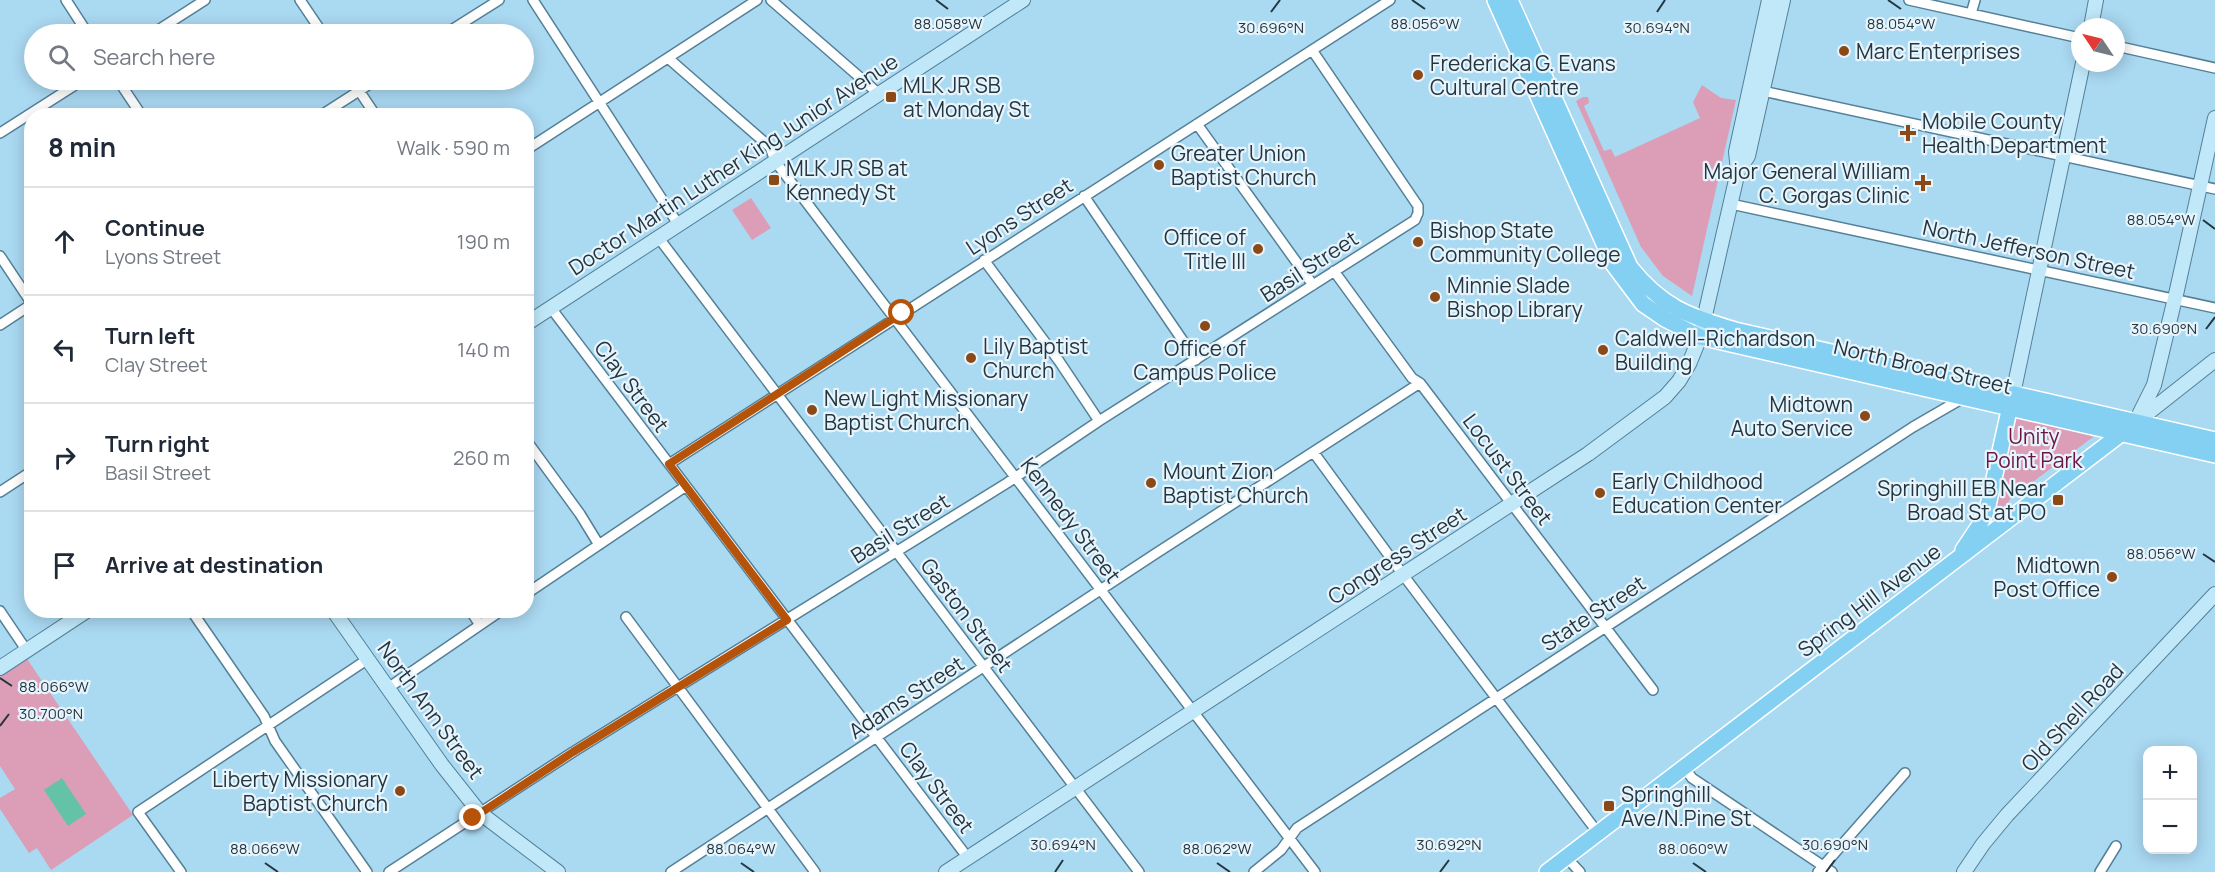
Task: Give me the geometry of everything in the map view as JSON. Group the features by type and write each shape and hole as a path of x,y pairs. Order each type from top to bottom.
{"main road":[{"name":"North Broad Street","path":"1495,0 1612,264 1643,304 1665,319 1700,337 1963,398 2011,401 2215,440"},
{"name":"North Broad Street","path":"1510,0 1630,267 1650,290 1669,305 1703,321 2011,401 2122,434 2215,455"},
{"path":"1957,560 1987,510 2011,401"},
{"name":"Spring Hill Avenue","path":"1547,872 2135,423"}],"street":[{"path":"66,0 82,24"},
{"path":"168,24 205,0"},
{"path":"300,0 316,24"},
{"path":"461,24 499,0"},
{"path":"533,0 678,224"},
{"path":"534,145 757,0"},
{"path":"771,0 879,94"},
{"name":"Doctor Martin Luther King Junior Avenue","path":"534,319 1023,0"},
{"name":"Lyons Street","path":"669,464 1390,0"},
{"name":"Congress Street","path":"946,872 1404,576 1588,454 1665,397 1679,381 1689,364 1700,337 1738,171 1748,156 1769,0"},
{"name":"Congress Street","path":"1756,90 1783,0"},
{"path":"1909,0 2071,36"},
{"path":"1971,14 1975,0"},
{"path":"2093,18 2096,0"},
{"path":"2125,48 2215,68"},
{"name":"Basil Street","path":"389,872 678,687 1016,477 1099,421 1415,220 1418,206 1312,50"},
{"name":"Kennedy Street","path":"668,58 770,147 775,162 1315,872"},
{"path":"2011,401 2081,72"},
{"path":"39,108 67,90"},
{"path":"125,90 137,108"},
{"path":"332,108 359,90 371,108"},
{"path":"1756,90 2215,189"},
{"path":"0,133 24,118"},
{"path":"2135,423 2154,386 2215,118"},
{"path":"1197,124 1313,285"},
{"path":"1084,196 1196,360"},
{"name":"North Jefferson Street","path":"1731,204 2215,308"},
{"name":"Gaston Street","path":"658,237 1139,872"},
{"path":"0,256 24,292"},
{"path":"984,260 1059,361 1099,421"},
{"name":"Locust Street","path":"1334,271 1412,378 1420,383 1653,690"},
{"name":"Clay Street","path":"551,308 968,858"},
{"path":"0,325 24,309"},
{"name":"Spring Hill Avenue","path":"2135,423 2215,360"},
{"path":"1420,383 1314,453 1598,833"},
{"name":"State Street","path":"1254,872 1281,850 1297,828 1913,427 1963,398"},
{"path":"534,451 580,514 599,546"},
{"name":"Adams Street","path":"671,872 1314,453"},
{"path":"0,492 24,476"},
{"path":"534,589 686,486"},
{"name":"Old Shell Road","path":"1964,872 2007,815 2215,594"},
{"path":"0,611 27,651"},
{"path":"626,617 815,872"},
{"path":"0,668 76,618"},
{"path":"197,618 264,716 275,741 367,872"},
{"name":"North Ann Street","path":"339,618 442,765 480,813 558,872"},
{"path":"475,618 480,625"},
{"path":"388,687 490,618"},
{"path":"180,872 138,812 368,659"},
{"path":"1684,767 1696,781 1820,869 1832,872"},
{"path":"1820,869 1905,772"},
{"path":"2100,872 2116,846"},
{"path":"1566,857 1580,872"}],"green space":[{"path":"1702,85 1721,98 1736,100 1692,296 1663,276 1641,247 1576,101 1588,97 1589,103 1584,106 1604,151 1611,149 1615,157 1700,118 1693,102"},
{"path":"751,198 771,228 752,240 732,210"},
{"name":"Unity Point Park","path":"2014,417 2092,433 2093,437 2010,499 2003,512 1995,508"},
{"path":"23,653 133,815 51,870 37,848 29,853 0,809 0,798 15,789 0,766 0,668"}],"shaded area":[{"path":"62,778 86,814 68,826 44,790"}],"place":[{"name":"Marc Enterprises","path":"1844,51"},
{"name":"Fredericka G. Evans Cultural Centre","path":"1418,75"},
{"name":"MLK JR SB at Monday St","path":"891,97"},
{"name":"Mobile County Health Department","path":"1908,133"},
{"name":"Greater Union Baptist Church","path":"1159,165"},
{"name":"MLK JR SB at Kennedy St","path":"774,180"},
{"name":"Major General William C. Gorgas Clinic","path":"1923,183"},
{"name":"Bishop State Community College","path":"1418,242"},
{"name":"Office of Title III","path":"1258,249"},
{"name":"Minnie Slade Bishop Library","path":"1435,297"},
{"name":"Office of Campus Police","path":"1205,326"},
{"name":"Caldwell-Richardson Building","path":"1603,350"},
{"name":"Lily Baptist Church","path":"971,358"},
{"name":"New Light Missionary Baptist Church","path":"812,410"},
{"name":"Midtown Auto Service","path":"1865,416"},
{"name":"Mount Zion Baptist Church","path":"1151,483"},
{"name":"Early Childhood Education Center","path":"1600,493"},
{"name":"Springhill EB Near Broad St at PO","path":"2058,500"},
{"name":"Midtown Post Office","path":"2112,577"},
{"name":"Liberty Missionary Baptist Church","path":"400,791"},
{"name":"Springhill Ave/N.Pine St","path":"1609,806"}],"route":[{"path":"473,818 573,752 787,620 669,464 902,313"}]}
